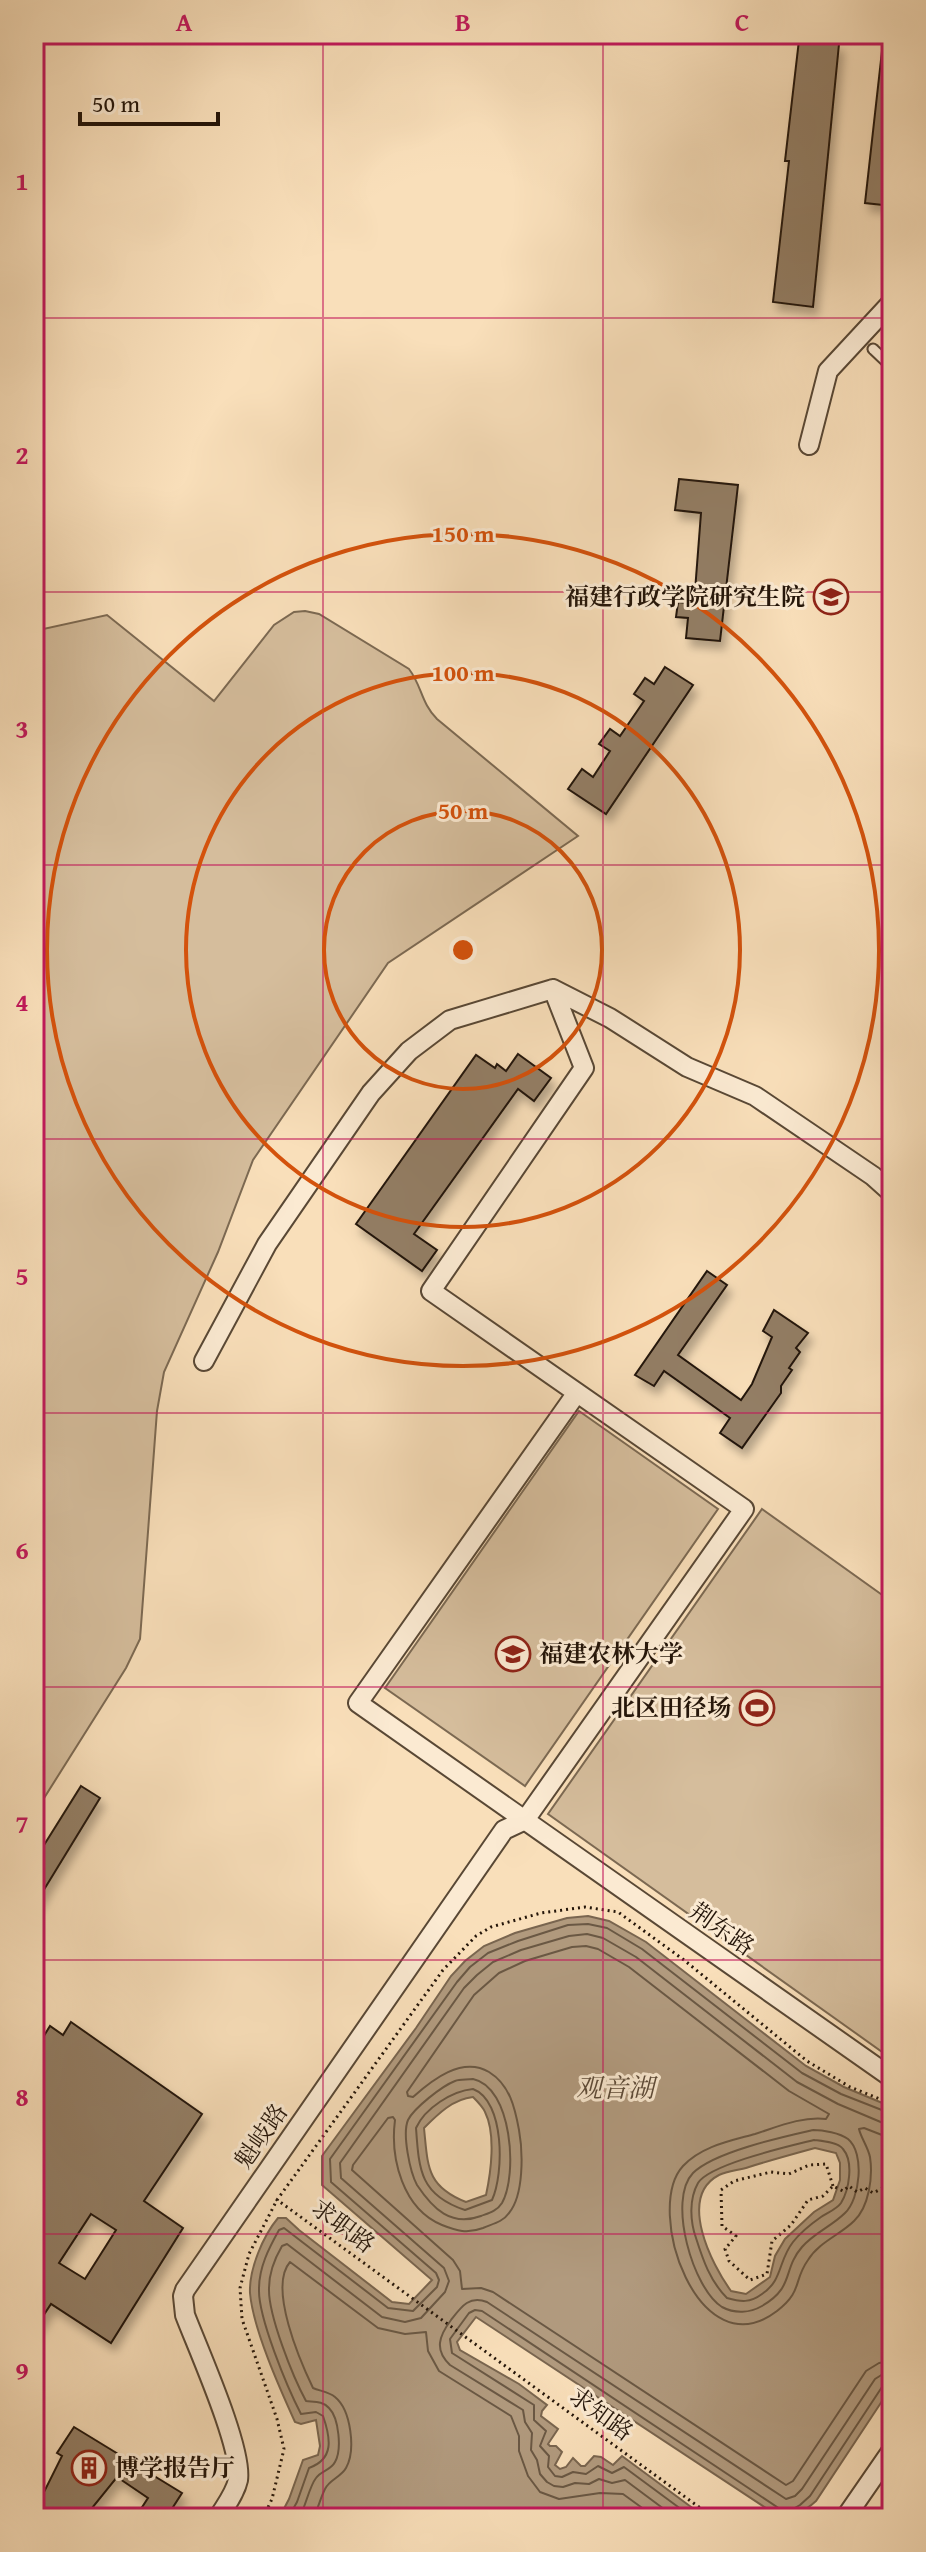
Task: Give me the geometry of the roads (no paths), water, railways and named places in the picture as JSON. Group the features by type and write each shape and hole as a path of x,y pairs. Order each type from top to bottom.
{"street":[{"path":"809,445 828,371 892,302"},
{"path":"204,1361 267,1244 371,1093 409,1051 450,1020 553,989 610,1018 687,1067 755,1096 873,1176 892,1193"},
{"path":"553,989 584,1068 431,1291 576,1394"},
{"name":"魁岐路","path":"218,2518 237,2482 236,2452 185,2315 183,2296 504,1830 525,1820 744,1509 576,1394"},
{"name":"荆东路","path":"576,1394 358,1703 892,2078"},
{"path":"845,2518 892,2450"}],"lane":[{"path":"873,349 892,367"}],"water":[{"name":"观音湖","path":"588,1916 609,1921 646,1942 806,2066 844,2087 892,2107 892,2386 816,2501 797,2513 775,2514 476,2317 457,2342 460,2350 519,2384 547,2405 541,2416 558,2429 548,2444 562,2452 555,2465 560,2469 566,2467 573,2458 585,2466 594,2456 613,2465 622,2456 706,2518 279,2518 303,2460 318,2455 320,2446 316,2420 301,2424 295,2422 256,2324 250,2284 262,2243 278,2218 286,2218 392,2302 409,2304 432,2280 322,2185 322,2156 451,1976 465,1961 484,1946 515,1933 567,1918","holes":["473,2097 483,2108 488,2121 491,2164 486,2195 466,2202 436,2182 428,2164 424,2128 452,2104","815,2148 836,2153 840,2163 840,2180 833,2200 814,2212 785,2239 775,2256 770,2277 746,2294 731,2291 715,2265 702,2232 700,2199 707,2185 719,2175"]}],"place":[{"name":"福建行政学院研究生院","path":"831,597"},
{"name":"福建农林大学","path":"513,1654"},
{"name":"北区田径场","path":"757,1708"},
{"name":"博学报告厅","path":"89,2468"}]}
